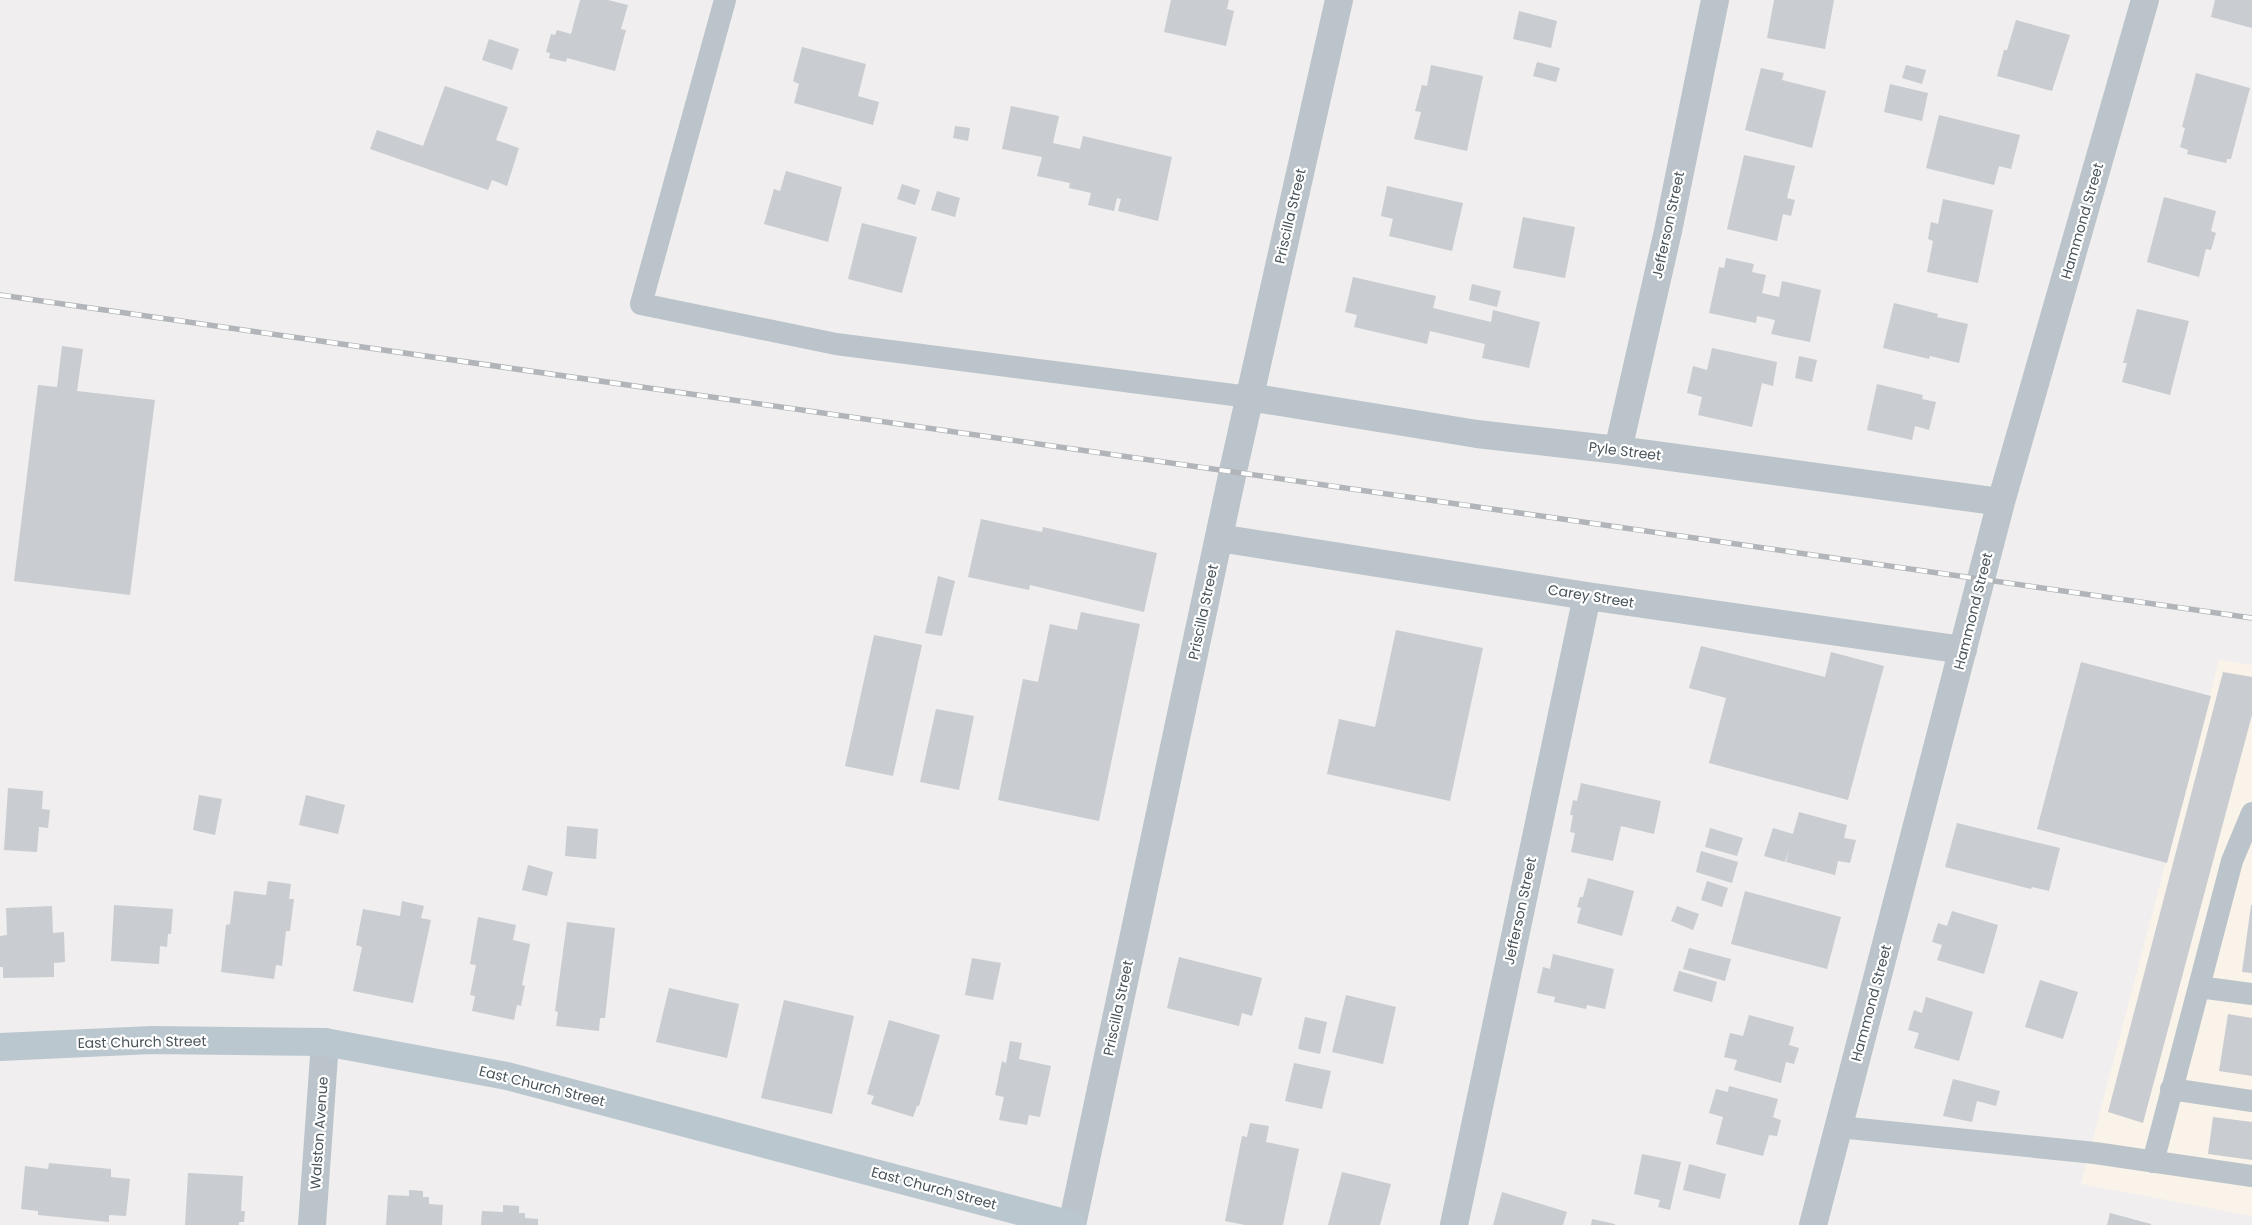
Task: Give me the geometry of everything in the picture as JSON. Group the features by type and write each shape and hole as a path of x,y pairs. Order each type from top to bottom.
{"street":[{"name":"Priscilla Street","path":"1072,1225 1219,538 1339,0"},
{"name":"Jefferson Street","path":"1618,450 1668,231 1715,0"},
{"name":"Hammond Street","path":"1813,1225 2001,502 2145,0"},
{"name":"Pyle Street","path":"1250,397 1477,434 1618,450 2001,502"},
{"name":"Carey Street","path":"1219,538 1586,596 1963,650"},
{"name":"Jefferson Street","path":"1454,1225 1586,596"},
{"name":"East Church Street","path":"0,1047 152,1040 325,1042 507,1076 1072,1225"},
{"name":"Walston Avenue","path":"312,1225 325,1042"}],"lane":[{"path":"725,0 641,304 836,344 1250,397"},
{"path":"2152,1162 2198,987 2242,862 2252,813"},
{"path":"2198,987 2252,994"},
{"path":"2171,1089 2252,1101"},
{"path":"1840,1126 2095,1153 2252,1176"}],"shaded area":[{"path":"2219,660 2252,665 2252,1216 2081,1184"}],"building":[{"path":"580,0 608,0 628,5 621,29 626,30 615,71 567,58 566,62 549,58 550,53 546,52 551,34 555,35 557,30 571,34"},
{"path":"1171,0 1229,0 1227,9 1234,11 1226,46 1164,32"},
{"path":"1774,0 1834,0 1825,49 1767,38"},
{"path":"2215,0 2252,0 2252,28 2211,17"},
{"path":"1519,11 1557,21 1551,48 1513,39"},
{"path":"2016,20 2070,35 2052,91 1997,76 2004,50 2007,50"},
{"path":"489,39 519,49 512,70 482,60"},
{"path":"802,47 866,64 858,96 879,102 873,125 794,103 799,84 793,81"},
{"path":"1537,62 1560,68 1556,82 1533,76"},
{"path":"1431,65 1483,76 1467,151 1414,139 1421,112 1415,111 1422,85 1427,86"},
{"path":"1906,65 1926,70 1922,84 1902,78"},
{"path":"1761,68 1784,73 1782,80 1826,91 1812,148 1745,130"},
{"path":"2196,73 2250,88 2231,159 2227,159 2226,163 2187,154 2188,150 2180,147 2185,128 2182,127"},
{"path":"1890,84 1928,93 1922,121 1884,112"},
{"path":"445,86 508,107 496,140 519,148 507,186 492,180 488,190 370,149 377,130 423,146"},
{"path":"1011,106 1059,116 1053,143 1080,149 1083,136 1172,157 1158,221 1118,211 1121,199 1117,198 1114,211 1088,205 1091,193 1069,188 1070,183 1037,176 1042,157 1002,149"},
{"path":"1939,115 2020,135 2011,169 1999,166 1994,185 1926,168"},
{"path":"955,126 970,128 968,141 953,138"},
{"path":"1744,155 1795,166 1787,198 1795,200 1791,216 1783,214 1777,241 1727,229"},
{"path":"786,171 842,187 828,242 764,224 774,189 780,191"},
{"path":"902,184 920,190 915,205 897,199"},
{"path":"1387,186 1463,203 1452,251 1389,236 1393,219 1381,216"},
{"path":"937,191 960,198 955,217 931,210"},
{"path":"2164,197 2216,211 2211,231 2216,233 2211,250 2206,249 2199,277 2147,262"},
{"path":"1943,199 1993,210 1978,283 1927,272 1933,241 1928,239 1931,222 1938,224"},
{"path":"1523,217 1575,227 1565,278 1513,268"},
{"path":"862,223 917,237 902,293 848,279"},
{"path":"1726,258 1754,264 1752,272 1766,275 1762,293 1779,297 1782,281 1821,290 1810,342 1771,334 1775,320 1757,316 1756,323 1709,313 1719,267 1724,268"},
{"path":"1353,277 1436,296 1433,308 1491,322 1493,310 1540,322 1529,368 1482,358 1485,344 1430,331 1427,344 1354,327 1357,315 1345,312"},
{"path":"1472,284 1501,291 1497,307 1469,300"},
{"path":"1894,303 1938,314 1937,317 1968,324 1959,363 1930,356 1929,359 1883,348"},
{"path":"2137,309 2189,321 2170,395 2122,382 2127,363 2123,363"},
{"path":"62,346 83,349 77,391 155,400 130,595 14,581 38,385 57,387"},
{"path":"1712,348 1777,362 1773,386 1762,383 1752,427 1698,415 1702,397 1687,393 1693,366 1707,370"},
{"path":"1799,356 1817,360 1812,382 1795,378"},
{"path":"1877,384 1923,395 1922,399 1936,402 1929,430 1915,426 1912,440 1867,430"},
{"path":"981,519 1042,532 1043,527 1157,553 1144,612 1030,585 1029,590 968,577"},
{"path":"938,576 955,581 942,636 925,633"},
{"path":"1081,612 1140,624 1099,821 998,800 1023,679 1038,682 1050,624 1077,630"},
{"path":"1396,630 1483,648 1450,801 1327,774 1339,719 1375,727"},
{"path":"874,635 922,645 893,776 845,766"},
{"path":"1701,646 1825,677 1831,652 1884,666 1848,800 1709,763 1726,698 1689,688"},
{"path":"2081,662 2211,696 2167,863 2037,829"},
{"path":"2223,672 2252,677 2252,715 2143,1123 2108,1112"},
{"path":"936,709 974,716 959,790 920,782"},
{"path":"1581,783 1661,801 1654,834 1621,826 1613,861 1571,852 1575,833 1570,832 1573,815 1570,815 1573,800 1577,801"},
{"path":"8,788 43,791 42,809 50,810 48,828 39,827 37,852 4,850"},
{"path":"199,795 222,799 215,835 193,830"},
{"path":"306,795 345,805 338,834 299,825"},
{"path":"1799,812 1847,825 1844,838 1856,840 1850,863 1838,861 1835,875 1786,862 1789,849 1785,862 1764,856 1773,828 1793,834"},
{"path":"1957,823 2060,848 2049,891 2032,887 2031,889 1945,867"},
{"path":"567,826 598,829 596,859 565,856"},
{"path":"1710,828 1743,838 1737,856 1705,847"},
{"path":"1701,851 1738,862 1732,883 1696,872"},
{"path":"528,865 553,872 547,896 522,890"},
{"path":"1588,878 1634,891 1622,936 1577,923 1581,908 1577,907 1580,897 1583,897"},
{"path":"268,881 291,884 289,899 294,899 290,931 286,931 282,966 276,965 274,979 221,972 226,925 230,924 234,891 266,895"},
{"path":"1707,881 1728,888 1722,907 1701,900"},
{"path":"1745,891 1841,917 1827,969 1731,944"},
{"path":"402,901 424,906 421,918 431,920 413,1003 353,991 362,947 356,945 363,909 400,916"},
{"path":"114,905 173,909 171,934 168,934 167,947 160,946 159,964 111,961"},
{"path":"2252,905 2252,973 2242,972"},
{"path":"52,906 53,933 64,932 65,962 54,963 54,977 3,978 3,967 0,967 0,936 7,935 6,908"},
{"path":"1677,906 1699,914 1693,930 1671,921"},
{"path":"1952,911 1998,925 1984,974 1937,960 1942,945 1932,942 1938,923 1947,926"},
{"path":"478,917 516,925 513,940 530,944 522,985 525,986 521,1006 517,1005 514,1020 472,1011 475,996 470,995 476,965 470,964"},
{"path":"567,922 615,928 605,1018 600,1018 599,1031 556,1026 558,1012 555,1011"},
{"path":"1689,948 1731,959 1725,981 1683,969"},
{"path":"1553,954 1614,969 1605,1009 1587,1005 1586,1009 1554,1002 1555,997 1537,993 1543,967 1550,969"},
{"path":"1179,957 1262,978 1252,1016 1242,1013 1239,1026 1167,1008"},
{"path":"972,958 1001,963 993,1000 965,995"},
{"path":"1679,971 1717,982 1712,1002 1673,991"},
{"path":"2040,980 2078,992 2063,1039 2025,1027"},
{"path":"669,988 739,1004 727,1058 656,1042"},
{"path":"1346,995 1396,1007 1383,1064 1332,1052"},
{"path":"1926,997 1973,1012 1959,1061 1914,1048 1919,1033 1908,1030 1914,1010 1922,1013"},
{"path":"784,1000 854,1016 832,1114 761,1098"},
{"path":"2228,1014 2252,1018 2252,1076 2219,1071"},
{"path":"1749,1015 1794,1027 1789,1045 1799,1048 1794,1064 1786,1062 1781,1083 1734,1070 1737,1060 1724,1057 1730,1033 1743,1036"},
{"path":"1305,1017 1327,1022 1320,1054 1298,1049"},
{"path":"889,1020 940,1035 919,1106 917,1106 913,1117 871,1104 874,1096 867,1094"},
{"path":"1010,1041 1022,1043 1019,1059 1051,1066 1040,1117 1029,1115 1027,1125 999,1120 1004,1097 995,1095 1002,1061 1006,1063"},
{"path":"1294,1063 1331,1071 1322,1109 1285,1101"},
{"path":"1953,1079 2000,1091 1996,1106 1977,1101 1972,1122 1943,1116"},
{"path":"1729,1086 1778,1099 1773,1117 1781,1120 1777,1136 1769,1135 1763,1156 1716,1144 1723,1117 1709,1113 1716,1089 1728,1092"},
{"path":"2213,1117 2252,1122 2252,1160 2208,1154"},
{"path":"1250,1123 1269,1126 1266,1142 1299,1149 1283,1225 1245,1225 1225,1221 1242,1136 1247,1137"},
{"path":"1642,1154 1681,1162 1670,1210 1658,1207 1660,1200 1634,1194"},
{"path":"49,1163 111,1169 111,1177 130,1179 126,1216 109,1215 109,1222 38,1215 38,1211 21,1209 25,1166 48,1169"},
{"path":"1689,1164 1726,1174 1720,1199 1683,1190"},
{"path":"1342,1172 1391,1184 1380,1225 1328,1225"},
{"path":"188,1173 243,1176 241,1211 245,1211 244,1222 239,1222 239,1225 185,1225"},
{"path":"409,1190 423,1191 423,1197 429,1197 429,1204 443,1205 442,1225 386,1225 388,1195 409,1196"},
{"path":"1502,1192 1567,1212 1563,1225 1493,1225"},
{"path":"503,1205 519,1206 519,1213 525,1213 525,1218 538,1219 538,1225 481,1225 482,1211 503,1212"},
{"path":"2110,1213 2151,1224 2151,1225 2107,1225"},
{"path":"1592,1219 1615,1224 1615,1225 1591,1225"}],"railway":[{"path":"0,295 2252,618"}]}
